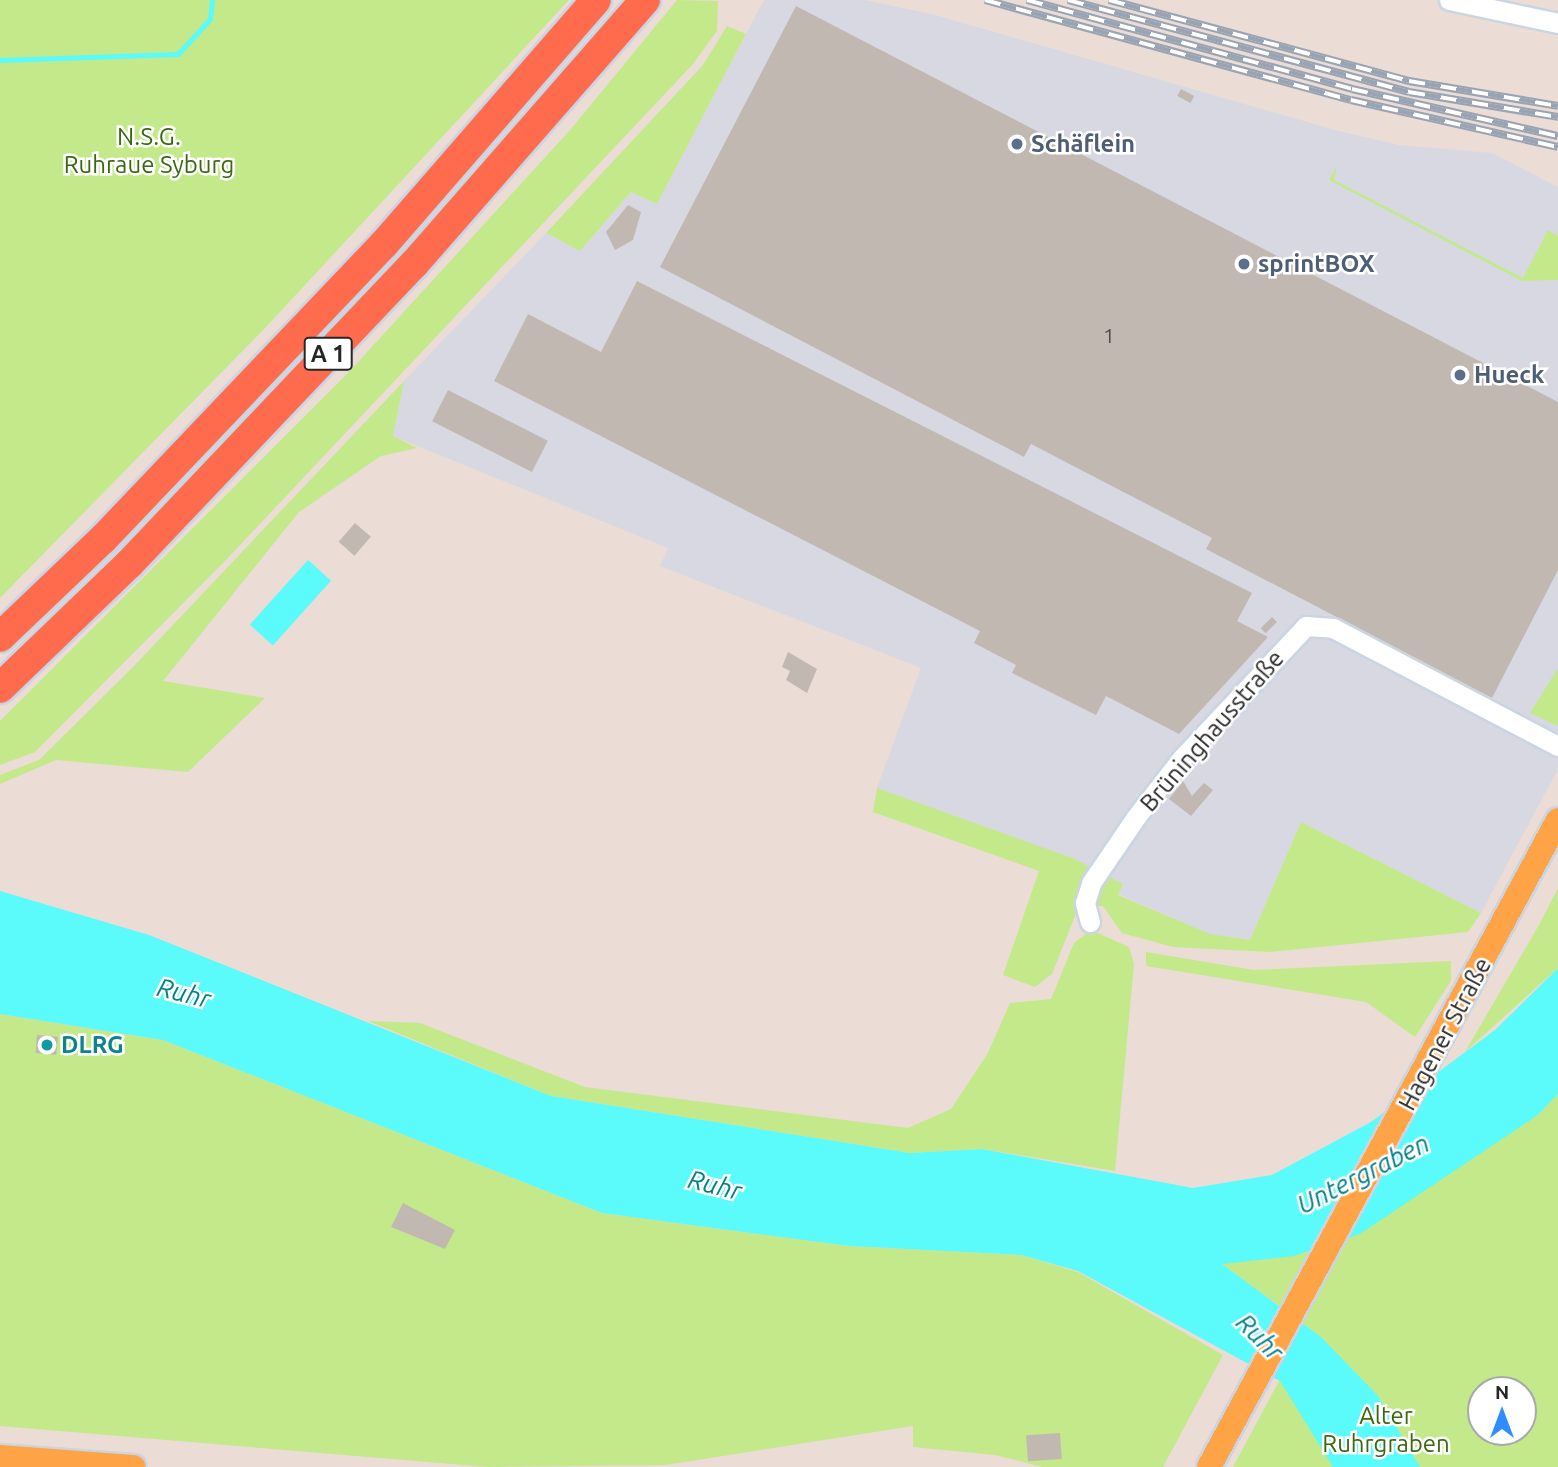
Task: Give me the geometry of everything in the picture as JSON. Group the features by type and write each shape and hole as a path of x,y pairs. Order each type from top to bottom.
{"highway":[{"name":"A 1","path":"0,637 103,539 384,244 596,0"},
{"name":"A 1","path":"0,688 129,564 414,264 643,3"}],"main road":[{"name":"Hagener Straße","path":"1209,1467 1457,1013 1558,820"},
{"path":"0,1457 134,1467"}],"street":[{"path":"1448,0 1558,23"},
{"name":"Brüninghausstraße","path":"1090,922 1085,903 1091,883 1171,771 1296,635 1316,624 1558,746"}],"shaded area":[{"path":"764,0 865,0 935,15 1335,130 1398,145 1492,153 1558,187 1558,769 1481,913 1301,822 1250,940 1209,934 1118,894 1123,884 1075,860 877,788 921,668 660,566 668,548 393,436 404,381 546,233 580,251 631,192 657,204"}],"green space":[{"name":"N.S.G. Ruhraue Syburg","path":"0,0 569,0 266,327 0,598"},
{"path":"677,0 718,1 717,31 693,64 225,561 35,752 0,765 0,721 348,373 571,129"},
{"path":"727,26 746,34 657,204 631,192 580,251 546,233 703,65"},
{"path":"1337,165 1334,180 1523,278 1548,230 1558,236 1558,280 1522,281 1329,180"},
{"path":"404,381 393,436 417,448 381,456 299,512 163,681 265,698 188,772 56,760 0,784 0,775 39,760 135,665"},
{"path":"1558,668 1558,726 1530,713"},
{"path":"877,788 1075,859 1123,884 1118,895 1210,934 1250,940 1301,822 1481,913 1468,932 1270,952 1173,947 1122,933 1103,906 1079,906 1052,974 1035,987 1003,975 1039,871 873,812"},
{"path":"1558,888 1558,968 1465,1052 1539,925"},
{"path":"1091,930 1129,947 1134,964 1115,1171 982,1149 910,1153 551,1096 368,1021 420,1023 585,1087 908,1128 951,1109 988,1053 1010,1003 1051,999 1074,943"},
{"path":"1146,952 1254,970 1451,961 1451,981 1415,1037 1366,1002 1146,966"},
{"path":"0,1014 163,1040 602,1213 849,1246 1021,1255 1078,1272 1223,1355 1163,1467 1042,1467 995,1455 913,1447 913,1426 666,1465 487,1467 0,1426"},
{"name":"Alter Ruhrgraben","path":"1558,1094 1558,1467 1233,1467 1308,1327 1222,1264 1538,1115"}],"water":[{"path":"308,560 331,581 273,645 250,625"},
{"path":"0,891 149,935 551,1096 910,1153 982,1149 1193,1188 1272,1175 1371,1122 1495,1030 1558,968 1558,1094 1538,1115 1360,1234 1294,1256 1222,1264 1321,1337 1378,1396 1420,1467 1333,1467 1280,1381 1078,1271 1021,1255 849,1246 602,1213 163,1040 0,1014"}],"building":[{"path":"796,6 1558,402 1558,570 1492,698 1206,549 1212,538 1031,444 1024,457 660,267"},
{"path":"1181,89 1194,96 1190,103 1177,96"},
{"path":"628,205 641,212 633,240 615,250 606,232"},
{"path":"637,281 1252,593 1237,621 1268,637 1179,734 1106,696 1096,715 1012,673 1016,665 974,643 980,631 494,381 528,314 601,352"},
{"path":"448,390 548,441 532,472 432,421"},
{"path":"355,523 371,537 354,556 339,542"},
{"path":"1272,617 1277,622 1266,633 1261,628"},
{"path":"788,652 817,669 807,693 786,680 790,671 782,667"},
{"path":"1183,781 1192,796 1204,783 1213,790 1191,816 1169,799"},
{"name":"DLRG","path":"37,1035 58,1037 56,1055 35,1053"},
{"path":"403,1203 455,1230 445,1249 391,1227"},
{"path":"1060,1433 1062,1459 1028,1461 1026,1435"}],"waterway":[{"path":"0,60 178,54 210,19 212,0"}],"railway":[{"path":"985,0 1351,100 1558,147"},
{"path":"1027,0 1352,89 1558,136"},
{"path":"1068,0 1409,92 1558,117"},
{"path":"1109,0 1409,81 1558,106"}],"place":[{"name":"Schäflein","path":"1017,144"},
{"name":"sprintBOX","path":"1244,264"},
{"name":"Hueck","path":"1460,375"},
{"name":"DLRG","path":"47,1045"}],"water label":[{"name":"Ruhr","path":"184,993"},
{"name":"Untergraben","path":"1363,1174"},
{"name":"Ruhr","path":"715,1185"},
{"name":"Ruhr","path":"1260,1337"}]}
